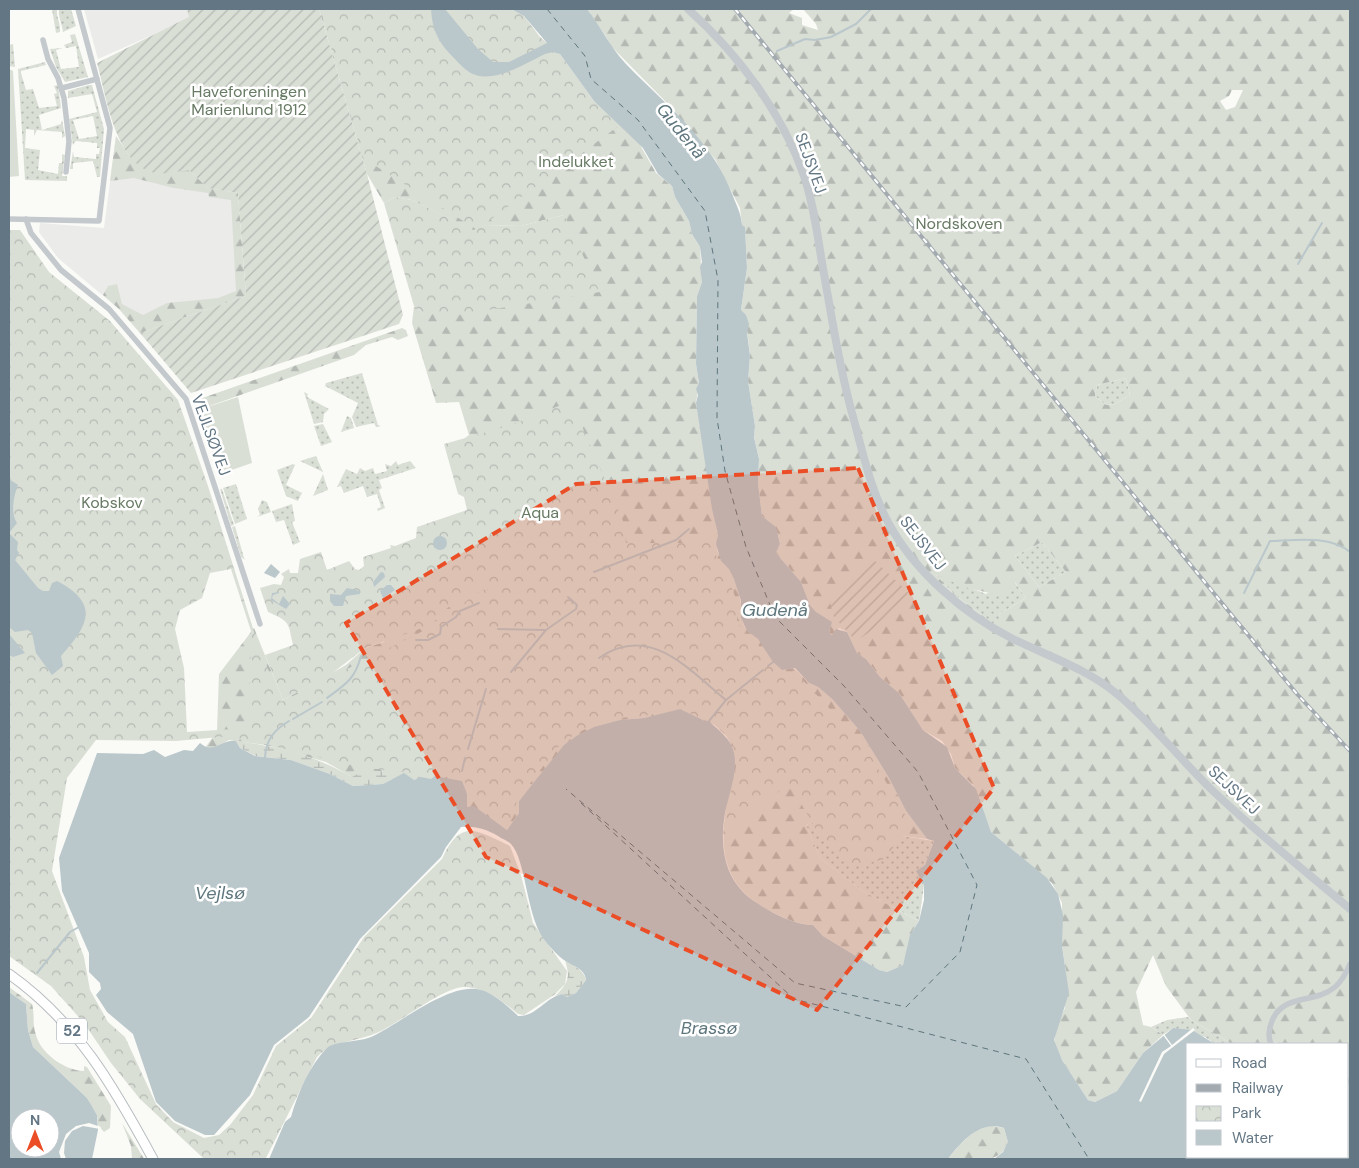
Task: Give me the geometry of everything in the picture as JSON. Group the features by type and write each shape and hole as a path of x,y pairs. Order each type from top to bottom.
{"main road":[{"name":"52","path":"9,974 50,1006 77,1037 112,1089 153,1159"}],"street":[{"path":"9,219 99,221 110,128 78,9"},
{"name":"SEJSVEJ","path":"688,9 725,46 755,85 783,127 804,175 814,215 848,401 874,490 897,537 930,577 978,618 1012,638 1093,677 1116,694 1228,805 1350,909"},
{"path":"43,40 48,60 62,88 69,141 66,172"},
{"path":"62,88 97,79"},
{"name":"VEJLSØVEJ","path":"26,219 31,233 60,270 109,309 186,399 260,624"},
{"path":"1271,1043 1271,1024 1280,1008 1287,1003 1312,998 1336,987 1350,964"}],"highlighted area":[{"path":"858,468 994,788 817,1010 486,857 346,623 576,484"}],"shaded area":[{"path":"84,9 189,9 191,18 98,59"},
{"path":"116,136 130,157 236,191 246,296 140,333 119,309 58,258 39,232 40,223 104,228"}],"green space":[{"path":"52,9 57,9 60,32 56,33"},
{"path":"59,9 71,9 76,26 63,32"},
{"name":"Haveforeningen Marienlund 1912","path":"187,9 319,9 367,174 403,315 399,324 191,393 140,333 246,296 238,193 208,188 189,170 155,173 141,167 130,157 114,127 97,63 189,17"},
{"name":"Aqua","path":"319,9 431,9 594,101 639,143 656,173 672,186 675,197 689,221 692,234 700,247 702,282 697,296 696,364 699,383 696,403 718,534 717,550 735,579 746,629 761,643 782,669 794,668 809,683 818,687 832,699 860,731 889,778 906,811 927,839 902,836 833,813 806,825 820,858 864,892 919,921 913,930 903,965 887,972 879,970 823,936 813,925 792,921 772,912 749,897 739,887 728,866 724,842 725,815 733,771 729,740 710,721 705,721 680,710 644,718 620,720 553,759 519,801 519,813 507,830 474,807 466,807 467,794 426,778 414,780 352,777 326,762 266,745 229,740 213,749 205,748 217,731 219,674 254,628 283,700 346,665 365,648 384,642 470,509 450,450 469,435 459,402 436,403 412,323 414,306 423,313 564,215 521,226 486,225 474,231 412,200 395,197 384,203 367,174"},
{"name":"Indelukket","path":"320,9 511,9 524,16 540,37 560,54 594,101 620,125 479,228 486,225 521,226 564,215 600,292 451,316 423,313 414,306 384,203 395,197 412,200 473,230 476,229 363,158"},
{"name":"Nordskoven","path":"587,9 794,9 789,13 802,18 802,25 818,30 816,24 803,9 1350,9 1350,1159 1243,1159 1349,1158 1349,1043 1230,1043 1191,1020 1166,986 1153,955 1136,992 1143,1025 1151,1027 1163,1035 1143,1053 1117,1091 1095,1102 1088,1100 1054,1044 1056,1027 1065,1008 1066,972 1062,946 1062,903 1052,883 991,832 973,785 955,768 951,754 942,741 923,730 899,693 880,677 866,659 857,653 847,632 839,628 832,635 829,633 830,629 810,605 801,582 776,553 780,544 779,539 775,528 762,516 758,483 759,459 754,436 755,426 748,381 750,356 746,321 741,310 747,268 745,228 742,225 740,208 715,159 666,102 611,46","holes":["1232,90 1243,90 1235,107 1226,110 1220,101 1229,96","1126,378 1130,395 1115,404 1106,405 1095,396 1097,385","1042,542 1066,572 1039,587 1015,556","935,574 964,587 1002,596 1015,582 1026,598 999,614 1000,621 995,625 955,595"]},
{"path":"75,34 88,77 65,82 56,67 50,49 63,48 56,50 61,69 79,67 76,46 66,48 64,45 72,42 70,35"},
{"path":"13,44 15,67 9,66 9,45"},
{"path":"45,62 46,65 21,71 21,73 26,90 33,89 39,108 57,106 54,94 57,93 54,86 58,85 61,108 39,115 42,130 61,124 62,120 65,136 62,138 62,132 37,130 34,136 34,130 26,129 25,148 40,150 38,170 58,174 59,163 62,163 62,154 65,155 62,176 67,176 67,181 25,180 18,69"},
{"path":"9,69 13,71 19,176 9,177"},
{"path":"92,85 104,129 100,177 97,177 93,161 73,163 73,169 70,169 73,152 74,157 96,159 96,154 99,154 100,148 97,148 97,143 76,141 73,145 69,119 97,112 92,94 68,98 68,91","holes":["93,116 97,136 79,139 73,120"]},
{"path":"116,136 130,157 163,173 189,170 208,188 238,193 246,296 140,333 119,309 103,295 108,286 117,284 122,304 143,315 167,303 218,298 236,291 231,200 209,197 208,193 174,188 134,178 110,181"},
{"path":"9,230 20,230 49,272 110,321 178,400 208,486 258,644 281,702 433,626 481,590 522,586 479,588 446,609 431,625 365,648 331,674 283,700 265,655 293,645 287,624 281,618 268,612 260,588 274,584 281,585 284,577 281,574 289,569 290,573 298,573 300,559 321,552 327,570 349,561 355,569 359,570 364,566 363,557 391,548 390,545 395,546 416,538 417,527 467,510 464,497 458,494 444,444 508,426 571,401 623,521 626,543 690,543 715,526 713,550 728,577 737,602 737,620 744,633 755,642 779,672 789,673 794,671 865,746 911,825 884,859 850,868 817,831 789,783 727,836 727,812 737,761 732,741 717,726 679,708 644,716 619,718 594,725 575,734 558,747 518,799 507,828 476,805 464,780 435,774 428,777 400,771 364,768 231,736 176,741 96,740 67,778 52,871 84,957 90,990 108,1022 125,1037 156,1104 173,1122 204,1138 219,1135 230,1125 253,1095 276,1046 311,1018 364,937 442,859 456,837 463,832 479,832 510,846 521,875 533,923 567,971 565,984 554,995 524,1015 518,1014 499,1000 479,989 456,988 435,998 375,1034 340,1044 324,1051 317,1057 266,1158 203,1158 140,1099 111,1063 84,1023 51,986 9,956","holes":["231,569 251,631 249,728 187,732 184,668 175,629 180,610 202,598 210,573"]},
{"path":"402,328 406,330 408,336 398,340 392,337 366,345 354,355 198,410 194,401"},
{"path":"362,373 378,425 381,426 376,427 374,423 356,427 352,417 358,403 325,386 326,383"},
{"path":"1126,378 1130,395 1115,404 1106,405 1095,396 1097,385"},
{"path":"304,392 308,394 307,397 329,409 324,414 323,422 314,424"},
{"path":"238,397 252,463 220,474 198,410"},
{"path":"347,416 351,418 354,428 341,432"},
{"path":"323,424 332,442 321,446 314,426"},
{"path":"316,456 323,472 300,461"},
{"path":"396,461 398,465 410,461 416,468 379,480 382,488 379,490 385,508 378,511 377,509 381,507 377,494 367,497 363,486 344,493 341,486 337,487 346,469 357,474 360,468 365,471 373,468 375,474 387,471 385,464 391,466"},
{"path":"295,465 286,485 302,493 298,501 286,496 277,470"},
{"path":"323,474 328,490 313,496"},
{"path":"236,484 247,519 235,524 223,488"},
{"path":"220,489 222,489 234,525 231,526"},
{"path":"262,500 267,502 271,512 257,517 260,515 258,509"},
{"path":"292,504 295,521 292,522 300,542 293,545 284,520 276,522 272,511"},
{"path":"235,526 245,560 241,557 232,527"},
{"path":"1042,542 1066,572 1039,587 1015,556"},
{"path":"872,558 912,596 896,615 856,641 834,617 830,603"},
{"path":"934,573 986,594 1014,581 1026,598 999,614 1001,622 995,625 955,595"},
{"path":"236,741 296,753 324,763 352,777 365,770 404,773 383,784 353,786 330,774 291,760 256,756 240,748"},
{"path":"833,813 902,836 934,841 925,865 917,871 924,885 919,921 864,892 820,858 806,825"},
{"path":"565,961 581,970 586,980 576,993 567,997 562,994 555,996 567,980 568,972"},
{"path":"9,987 32,1004 34,1027 43,1049 62,1065 84,1071 84,1066 87,1067 111,1106 110,1128 104,1132 98,1125 97,1115 87,1098 33,1047 28,1030 26,1004 9,992"},
{"path":"1188,1017 1230,1043 1214,1043 1205,1037 1173,1028 1163,1035 1151,1027 1167,1020"},
{"path":"122,1123 144,1159 132,1159 131,1146"},
{"path":"993,1126 1004,1128 1008,1142 1004,1150 998,1155 983,1160 948,1159 974,1133 980,1129"}],"water":[{"path":"431,9 445,9 478,49 493,62 509,62 547,43 524,16 511,9 587,9 626,64 672,109 701,141 724,176 739,210 742,225 745,227 747,268 741,310 746,315 749,324 747,333 750,356 748,381 755,426 754,437 759,459 758,483 762,516 776,527 780,544 776,553 801,582 810,605 816,612 832,622 829,633 832,635 836,629 847,632 857,653 866,659 880,677 899,693 923,730 947,747 955,768 976,789 991,832 1047,878 1058,894 1063,915 1062,946 1069,993 1054,1040 1062,1060 1088,1100 1095,1102 1117,1091 1143,1053 1173,1028 1192,1030 1213,1043 1186,1043 1186,1158 1243,1159 994,1159 1003,1152 1008,1142 1004,1128 995,1126 987,1127 972,1134 948,1159 269,1159 285,1122 291,1117 297,1098 310,1071 315,1062 330,1046 371,1037 425,1005 455,992 469,989 481,990 496,997 518,1016 524,1016 535,1011 556,996 562,994 567,997 576,993 586,980 581,970 561,958 543,938 533,915 520,862 511,844 489,831 471,827 461,827 441,857 360,939 309,1017 274,1045 250,1095 214,1135 205,1135 175,1121 156,1102 133,1034 107,1012 96,995 101,989 100,983 89,972 89,953 62,891 59,858 97,753 143,754 154,750 165,757 184,750 193,751 200,743 213,747 226,742 236,741 240,748 255,756 291,760 330,774 353,786 383,784 404,773 414,780 421,777 431,779 435,776 462,781 467,794 467,807 474,806 507,830 519,813 519,801 564,745 578,735 594,727 620,720 644,718 680,709 705,721 709,721 724,735 734,753 735,768 723,826 724,852 731,875 746,895 777,915 798,923 813,925 823,936 879,970 887,972 903,965 910,935 919,921 924,900 924,885 916,871 925,865 934,841 927,839 906,811 889,778 860,731 832,699 818,687 809,683 795,668 782,670 773,662 758,639 747,631 741,618 741,601 734,579 729,569 721,561 716,544 718,534 712,509 696,403 698,395 696,389 699,383 696,364 697,296 702,282 700,267 702,262 700,247 692,234 689,221 675,197 672,186 658,174 643,148 594,101 560,54 553,52 545,54 502,74 484,76 473,74 460,65 447,51 439,40 433,23"},
{"path":"9,479 18,485 13,509 17,523 9,533"},
{"path":"9,533 18,542 17,550 19,553 15,560 38,588 43,591 49,591 52,583 57,581 80,598 85,607 86,616 83,625 78,635 61,656 63,666 52,675 36,653 32,633 28,630 15,632 9,627"},
{"path":"440,536 445,538 447,543 445,548 440,550 435,548 433,543 435,538"},
{"path":"271,564 280,572 275,578 264,573"},
{"path":"381,572 384,573 385,577 374,587 373,582"},
{"path":"387,585 391,585 395,590 383,598 380,591"},
{"path":"347,588 360,591 360,594 346,596 343,606 334,606 330,601 330,594 341,595"},
{"path":"279,592 273,595 272,598 279,604 283,596 290,604 286,609 271,600 272,593"},
{"path":"9,634 25,653 13,657 9,655"},
{"path":"9,992 26,1004 28,1030 33,1047 87,1098 97,1115 98,1130 92,1159 9,1159"}],"pier":[{"path":"1193,1028 1195,1030 1164,1054 1141,1102 1139,1101 1162,1052 1171,1046 1163,1035 1172,1045"},
{"path":"89,1123 101,1127 100,1129 83,1126 72,1131 65,1141 64,1153 66,1159 61,1159 60,1149 66,1134 76,1126"}],"waterway":[{"path":"777,51 805,39 815,40 831,37 856,24 871,9"},
{"path":"1298,264 1322,223"},
{"path":"594,572 676,540 689,529"},
{"path":"1244,593 1270,541 1323,541 1342,547 1350,552"},
{"path":"511,672 546,630 576,609 577,605 568,597"},
{"path":"416,640 428,640 440,634 441,627 456,617 460,611 479,603"},
{"path":"498,629 545,630"},
{"path":"599,658 618,648 635,645 652,648 667,654 683,664 726,700"},
{"path":"327,698 353,676 361,656"},
{"path":"768,666 773,662"},
{"path":"709,721 726,700 763,670"},
{"path":"468,749 486,689"},
{"path":"293,719 322,702"},
{"path":"265,757 267,745 272,736 289,721"},
{"path":"462,771 465,758"},
{"path":"37,973 70,932 79,927"}],"ferry route":[{"path":"547,9 585,56 591,79 638,120 705,211 718,280 717,418 725,471 746,547 775,617 844,686 918,772 977,885 960,952 906,1007 795,983 566,789"},
{"path":"581,803 794,999 1026,1059 1089,1159"}],"railway":[{"path":"735,9 1297,694 1350,751"}],"water label":[{"name":"Gudenå","path":"681,131"},
{"name":"Gudenå","path":"775,610"},
{"name":"Vejlsø","path":"220,893"},
{"name":"Brassø","path":"709,1028"}],"park label":[{"name":"Kobskov","path":"112,502"}]}
